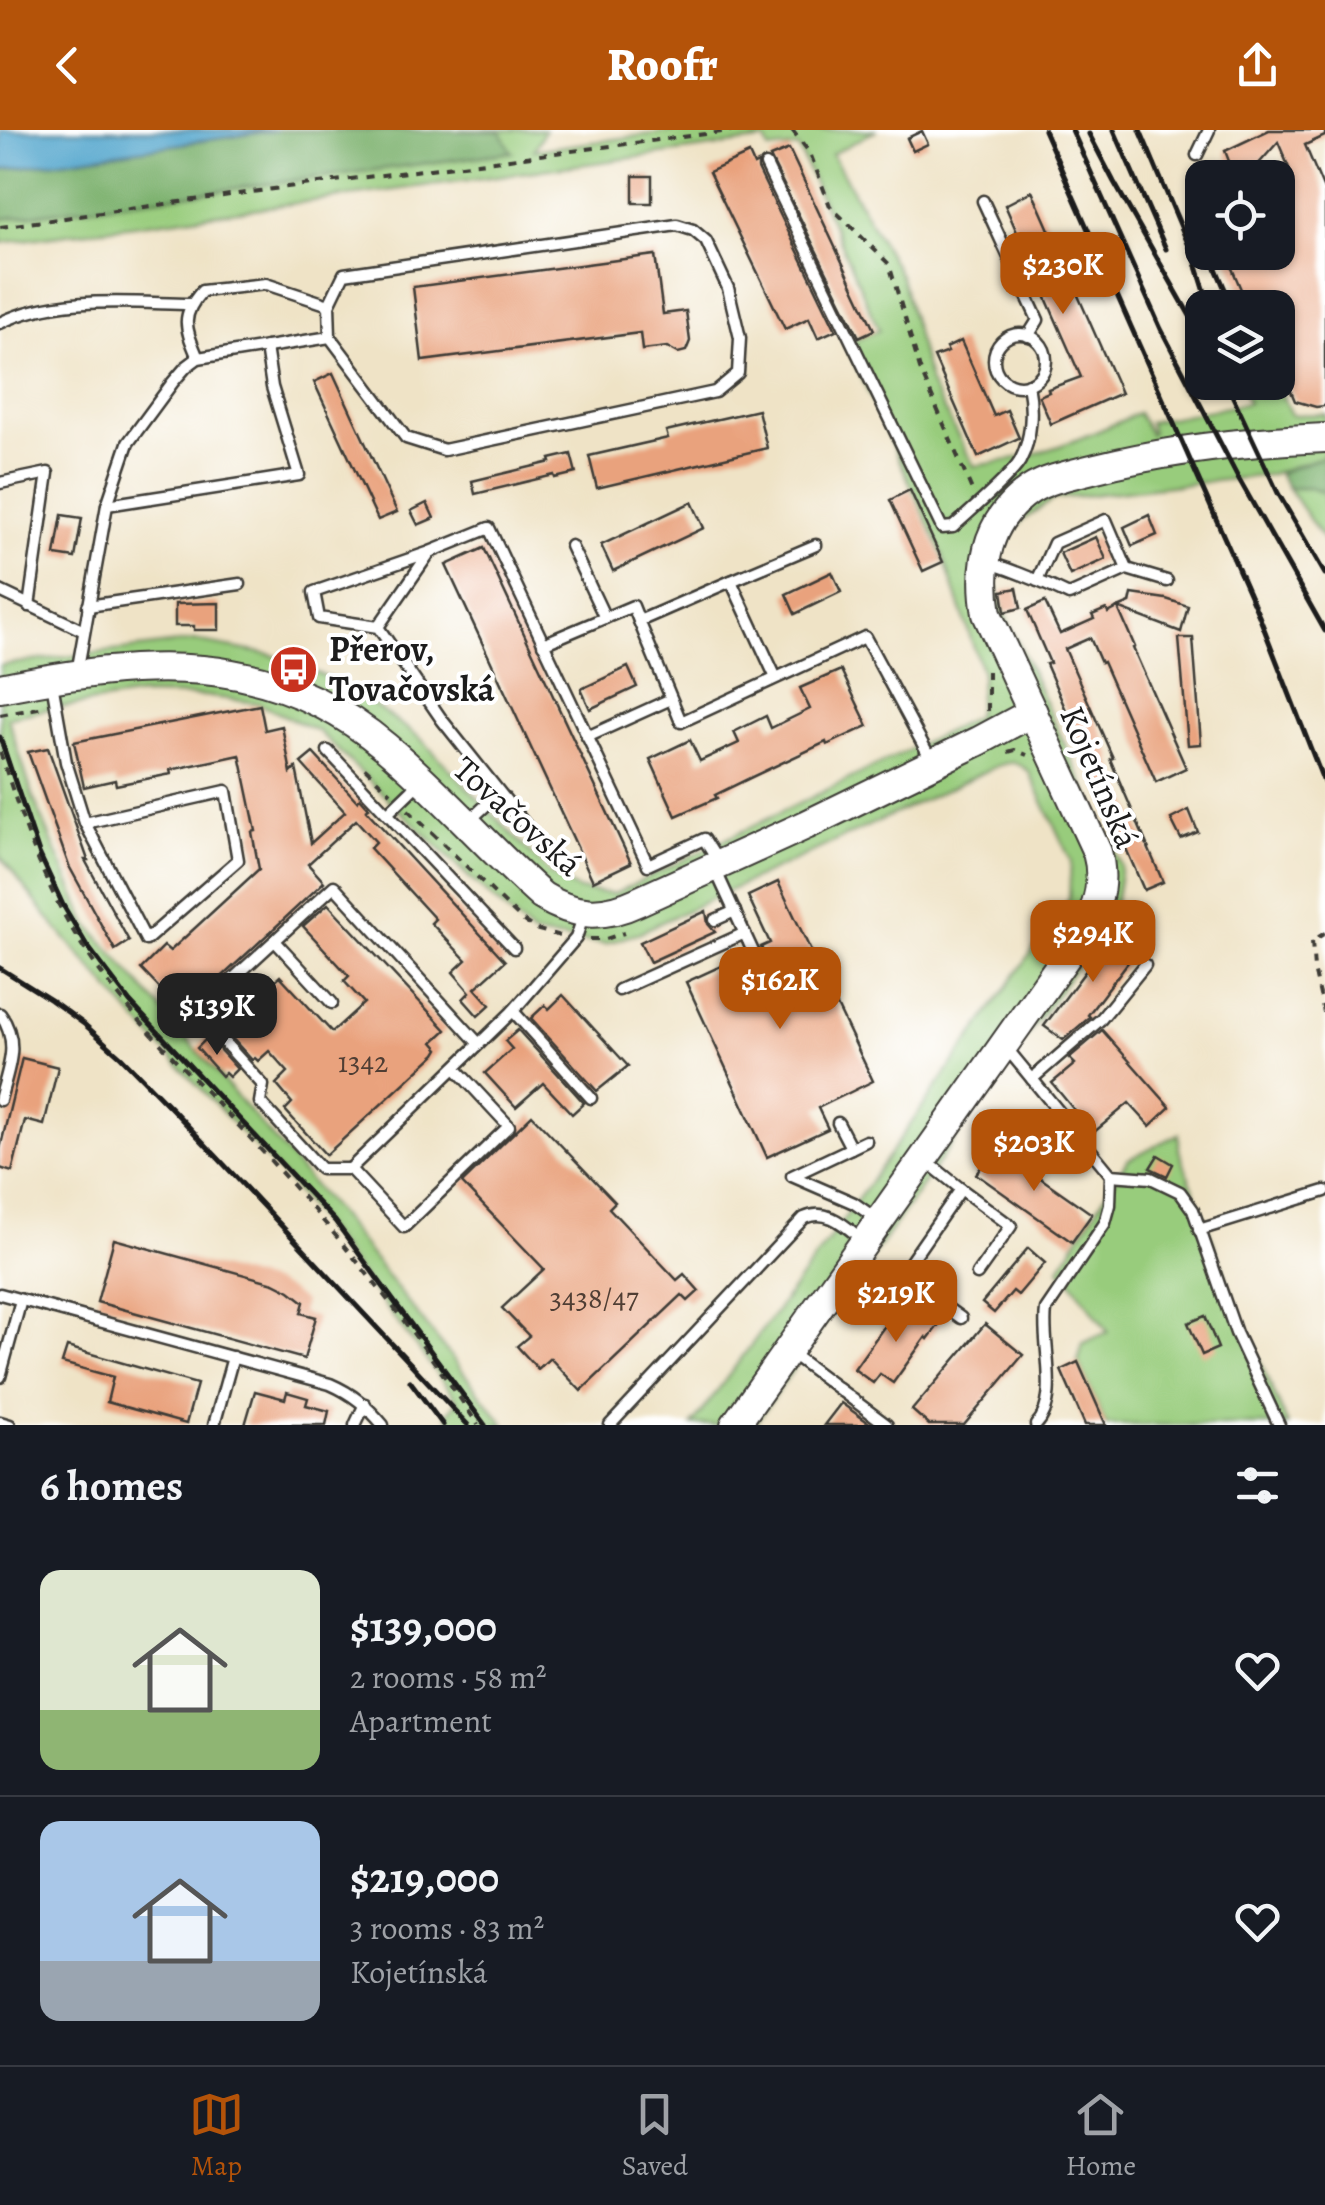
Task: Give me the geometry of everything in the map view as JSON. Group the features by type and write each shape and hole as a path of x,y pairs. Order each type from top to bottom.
{"main road":[{"name":"Kojetínská","path":"740,1422 1095,911 1101,884 1097,852 987,614 984,561 1000,523 1030,490 1057,478 1149,456 1266,440 1325,438"},
{"name":"Tovačovská","path":"0,688 64,677 194,668 259,678 316,700 389,749 542,896 584,914 619,910 806,826 1033,712"}],"lane":[{"path":"1196,155 1209,130"},
{"path":"766,165 939,524 947,529 1019,464 1028,438 1032,406 1028,384"},
{"path":"983,202 1038,320 1028,336"},
{"path":"677,225 693,230 706,241 728,288 740,338 738,374 715,392 444,450 406,438 330,337 330,305 344,274 677,225"},
{"path":"198,358 185,327 190,304 202,292 266,284 330,305"},
{"path":"0,323 24,311 102,302 190,304"},
{"path":"1028,336 1039,342 1046,358 1042,374 1020,386 1004,380 995,358 1008,337 1028,336"},
{"path":"85,823 226,790 238,860 146,940 85,823 66,762 64,677 84,631 106,505 128,443 186,366 198,358 330,337"},
{"path":"106,505 299,475 272,387 266,347"},
{"path":"0,484 48,474 29,606"},
{"path":"976,505 1000,523"},
{"path":"1037,581 1054,543 1106,520 1128,569"},
{"path":"560,867 442,720 378,627 318,618 314,592 489,528 648,865 704,839 767,982"},
{"path":"639,621 816,545"},
{"path":"570,546 605,618"},
{"path":"378,627 430,552"},
{"path":"984,561 1069,594 1128,569 1167,581"},
{"path":"731,581 776,678"},
{"path":"88,606 240,584"},
{"path":"0,591 84,631"},
{"path":"543,644 633,606 681,722 865,637 933,764"},
{"path":"587,737 672,698"},
{"path":"328,751 514,948"},
{"path":"388,813 422,780"},
{"path":"466,825 499,793"},
{"path":"480,1044 334,886 197,1012 263,1085 260,1102 321,1169 350,1169 480,1044 513,1012 576,938 584,914"},
{"path":"715,920 735,911"},
{"path":"619,990 745,933"},
{"path":"275,941 332,1003"},
{"path":"1032,1079 1101,1019 1144,964"},
{"path":"513,1012 590,1098"},
{"path":"0,1014 12,1032 12,1055 0,1100"},
{"path":"1004,1044 1112,1174 1105,1223 1046,1310 1050,1393 1036,1425"},
{"path":"350,1169 404,1227 510,1126 455,1068"},
{"path":"838,1123 852,1148"},
{"path":"866,1141 792,1176 854,1202 872,1231"},
{"path":"922,1158 1011,1226 977,1274"},
{"path":"1112,1174 1152,1178 1180,1192 1192,1210 1236,1333 1279,1425"},
{"path":"877,1310 961,1188"},
{"path":"1199,1230 1325,1192"},
{"path":"610,1425 804,1218 813,1214 830,1216 872,1231"},
{"path":"901,1276 961,1318"},
{"path":"0,1294 330,1384 350,1392 383,1425"},
{"path":"0,1378 21,1300"},
{"path":"788,1351 887,1425"},
{"path":"214,1425 233,1357"},
{"path":"355,1425 365,1404"},
{"path":"0,1422 10,1425"}],"path":[{"path":"0,227 738,130"},
{"path":"792,130 810,153 830,206 889,264 920,369 976,505"},
{"path":"1004,753 1015,750 1032,758"},
{"path":"0,752 40,868 68,922 113,989 339,1237 478,1425"},
{"path":"1325,933 1312,941 1325,1017"}],"green space":[{"path":"278,130 500,131 512,152 0,219 0,170"},
{"path":"460,130 545,130 534,150 681,130 877,130 832,154 901,277 930,384 974,466 1058,446 1138,413 1150,434 1149,422 1248,403 1247,400 1284,400 1291,415 1325,414 1325,456 1268,475 1054,499 1023,520 1000,551 993,578 1005,615 1121,866 1116,899 1092,944 754,1425 692,1425 834,1233 1069,899 1071,861 1025,768 1014,763 997,766 636,934 605,944 533,935 318,731 257,703 205,696 142,695 8,718 33,797 87,923 338,1214 505,1425 455,1425 446,1415 458,1401 293,1187 139,1023 0,856 0,665 195,641 272,655 344,684 419,737 551,875 578,890 614,894 976,717 982,672 942,553 846,344 879,330 798,147 769,150 765,140 0,243 0,219 512,152"},
{"path":"1325,456 1325,493 1288,488 1278,473"},
{"path":"1288,488 1325,493 1325,542"},
{"path":"1179,1134 1179,1150 1242,1321 1288,1425 1106,1425 1078,1362 1083,1343 1108,1332 1059,1269 1127,1160"}],"water":[{"path":"0,130 278,130 0,170"}],"building":[{"path":"1269,130 1325,130 1325,136 1305,145 1325,192 1325,406 1295,400 1295,290 1241,290 1233,270 1295,270 1295,160 1286,160 1278,142 1262,160 1229,160 1225,151"},
{"path":"922,131 928,144 913,151 907,138"},
{"path":"789,149 874,330 859,337 770,157"},
{"path":"749,154 754,165 758,163 836,330 818,338 809,318 785,329 709,172"},
{"path":"633,176 652,176 652,203 633,203"},
{"path":"1032,191 1121,393 1051,424 1039,396 1081,377 1005,205"},
{"path":"655,255 663,314 686,311 690,341 686,351 678,353 667,347 642,350 640,333 422,361 413,287"},
{"path":"961,341 994,416 1007,410 1019,438 978,457 934,357"},
{"path":"333,373 397,512 378,520 314,382"},
{"path":"758,410 767,448 597,488 589,456 668,438 666,431"},
{"path":"571,454 576,473 475,494 472,481"},
{"path":"910,490 943,562 923,571 890,500"},
{"path":"692,502 704,528 613,571 601,545"},
{"path":"427,503 434,518 418,525 411,511"},
{"path":"62,515 82,518 75,558 55,555"},
{"path":"1149,515 1157,535 1132,546 1124,527"},
{"path":"1096,537 1106,559 1070,575 1060,553"},
{"path":"484,548 631,863 593,881 446,565"},
{"path":"832,572 841,592 795,614 786,594"},
{"path":"1017,588 1021,608 1005,612 1002,591"},
{"path":"1132,594 1188,606 1181,632 1118,608 1130,603"},
{"path":"1045,602 1060,634 1094,619 1092,615 1118,608 1186,768 1156,782 1090,638 1065,649 1163,882 1144,890 1046,664 1050,663 1027,610"},
{"path":"219,603 219,630 175,626 175,604"},
{"path":"1179,638 1193,638 1201,744 1188,745"},
{"path":"628,667 637,687 590,709 581,689"},
{"path":"841,670 868,726 827,745 826,742 676,816 650,759 690,740 700,761 739,743 734,732 766,716 771,728 810,709 800,688"},
{"path":"260,705 265,730 282,726 291,773 296,768 311,843 345,812 301,763 313,753 357,801 360,798 369,808 366,810 505,961 475,988 490,1005 478,1016 463,999 470,992 453,972 466,960 431,923 435,919 370,848 376,842 356,820 308,864 324,882 212,986 206,979 194,990 182,978 165,994 141,969 164,946 170,951 259,869 252,832 256,831 240,755 170,770 171,774 84,787 74,742"},
{"path":"48,748 85,860 129,941 115,950 69,866 28,752"},
{"path":"1189,810 1198,832 1181,839 1171,819"},
{"path":"778,882 873,1081 818,1108 828,1129 767,1157 686,982 745,955 761,988 773,988 775,979 761,947 770,943 748,896"},
{"path":"328,904 446,1030 433,1042 439,1049 436,1054 326,1155 285,1110 292,1103 276,1084 288,1072 269,1051 258,1061 252,1060 221,1026 236,1012 224,999 242,983 256,998 280,976 332,1032 364,1003 344,981 349,976 303,926"},
{"path":"706,911 708,924 715,932 650,962 640,942"},
{"path":"1118,928 1141,945 1090,1017 1063,1040 1044,1026"},
{"path":"563,995 628,1066 597,1091 531,1018 545,1005 549,1009"},
{"path":"518,1030 584,1103 572,1114 543,1083 516,1107 485,1073 512,1049 505,1041"},
{"path":"1102,1030 1170,1107 1150,1126 1129,1103 1093,1133 1052,1083 1075,1064 1069,1058"},
{"path":"208,1037 237,1069 229,1077 225,1073 222,1076 197,1048"},
{"path":"22,1058 58,1067 44,1125 25,1120 12,1172 0,1168 0,1149"},
{"path":"532,1115 615,1202 609,1208 677,1280 684,1274 699,1291 688,1301 682,1295 581,1391 550,1358 538,1369 517,1346 529,1336 502,1308 544,1269 462,1183"},
{"path":"996,1147 1092,1214 1072,1242 976,1174"},
{"path":"1158,1155 1173,1164 1167,1176 1150,1168"},
{"path":"114,1239 274,1283 290,1291 304,1302 301,1313 316,1317 304,1359 97,1302"},
{"path":"1028,1248 1045,1263 1018,1295 1013,1291 994,1313 982,1303"},
{"path":"898,1307 911,1316 918,1307 940,1323 893,1383 880,1374 873,1383 854,1369"},
{"path":"1205,1316 1218,1348 1202,1355 1188,1323"},
{"path":"985,1324 1023,1355 964,1425 929,1425 912,1410"},
{"path":"67,1347 197,1384 186,1424 107,1402 113,1377 62,1363"},
{"path":"1078,1362 1106,1425 1085,1425 1061,1370"},
{"path":"255,1391 285,1399 287,1392 308,1398 306,1405 329,1411 326,1425 245,1425"},
{"path":"841,1403 872,1425 824,1425"}],"railway":[{"path":"1044,130 1259,616 1325,785"},
{"path":"1072,130 1161,329 1239,479 1325,631"},
{"path":"1114,130 1166,249"},
{"path":"1140,130 1204,290"},
{"path":"1089,134 1185,307"},
{"path":"1217,270 1225,290"},
{"path":"1234,400 1278,493 1325,574"},
{"path":"0,737 39,853 86,944 130,1002 335,1221 485,1425"},
{"path":"0,968 84,1024 121,1057 468,1425"},
{"path":"410,1381 443,1425"}],"place":[{"name":"Přerov, Tovačovská","path":"294,669"}]}
